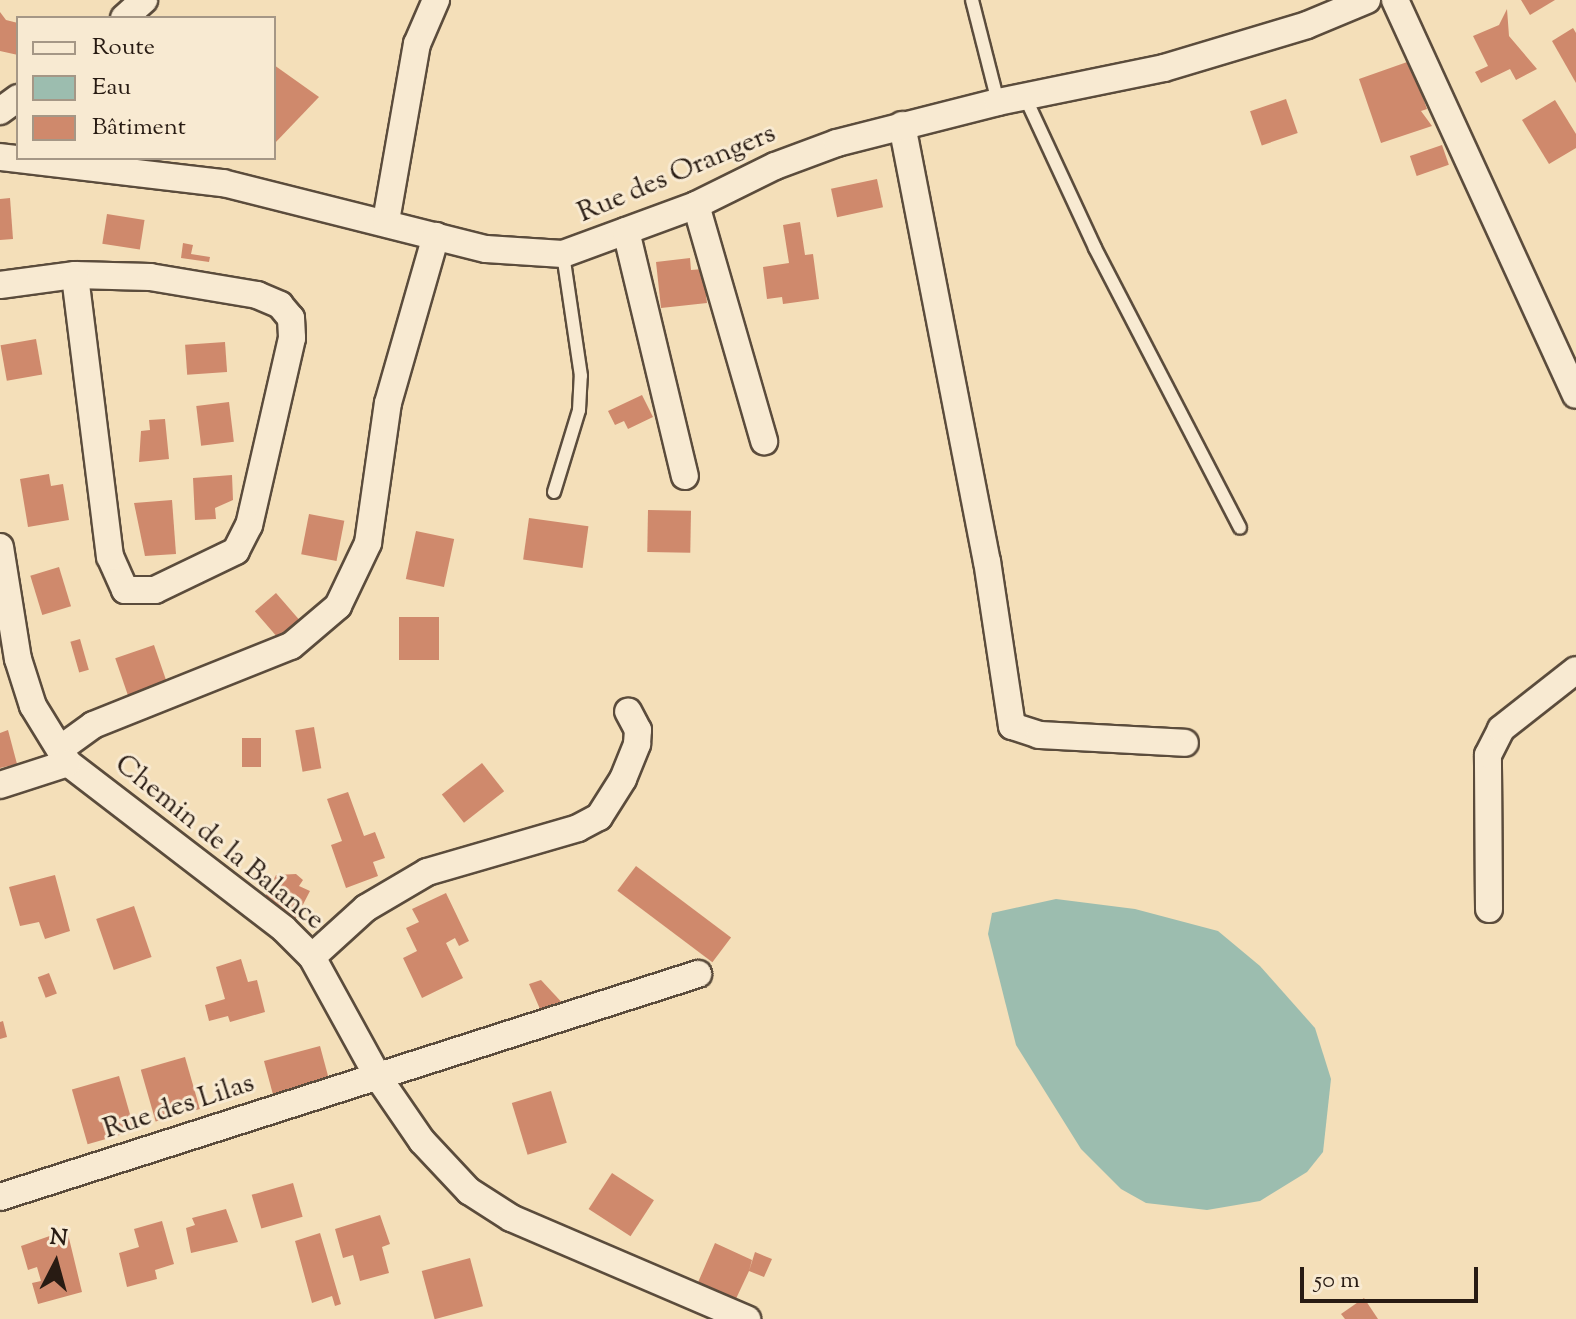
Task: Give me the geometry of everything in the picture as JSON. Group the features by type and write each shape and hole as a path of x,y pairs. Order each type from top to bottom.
{"street":[{"path":"126,16 144,0"},
{"path":"386,221 417,44 436,0"},
{"name":"Rue des Orangers","path":"26,160 223,183 513,253 563,254 696,205 775,166 902,125 1164,68 1307,25 1367,0"},
{"path":"1395,0 1576,395"},
{"path":"902,125 987,561 1012,726 1039,735 1185,743"},
{"path":"696,205 764,441"},
{"path":"626,231 685,476"},
{"path":"0,785 64,756 93,725 291,646 338,606 368,543 388,403 436,236"},
{"path":"0,285 75,275 150,277 257,295 280,305 291,318 292,338 249,525 236,551 155,590 125,590 110,557 75,275"},
{"name":"Chemin de la Balance","path":"0,547 18,659 33,706 64,756 284,929 312,957 378,1077 422,1141 480,1198 511,1218 747,1319"},
{"path":"1489,909 1488,755 1501,729 1576,670"},
{"path":"312,957 366,908 427,872 599,817 623,779 637,744 638,730 628,711"},
{"name":"Rue des Lilas","path":"0,1197 698,974"}],"lane":[{"path":"972,0 998,102"},
{"path":"1025,97 1095,248 1240,528"},
{"path":"554,492 579,410 581,376 563,254"}],"water":[{"path":"1056,899 1135,909 1218,931 1260,966 1315,1028 1331,1079 1323,1152 1307,1172 1260,1201 1207,1210 1146,1203 1121,1189 1081,1149 1016,1045 988,934 992,913"}],"building":[{"path":"1521,0 1555,0 1530,15"},
{"path":"1507,9 1509,36 1537,69 1516,80 1510,69 1481,83 1475,72 1488,66 1473,36 1499,25"},
{"path":"0,12 6,20 16,22 16,55 0,51"},
{"path":"1573,28 1576,33 1576,83 1552,41"},
{"path":"1410,61 1427,109 1421,111 1432,126 1381,143 1359,79"},
{"path":"276,66 319,97 276,142"},
{"path":"1286,99 1298,133 1262,145 1250,111"},
{"path":"1555,100 1576,134 1576,148 1549,164 1522,120"},
{"path":"1442,145 1449,165 1417,176 1410,156"},
{"path":"877,179 883,207 837,217 831,189"},
{"path":"10,198 13,239 0,240 0,199"},
{"path":"107,214 145,220 140,250 102,244"},
{"path":"800,222 805,255 813,254 819,299 783,304 782,297 767,299 763,267 789,263 783,225"},
{"path":"183,243 193,245 191,254 210,257 209,262 181,258"},
{"path":"690,258 691,270 703,269 707,303 661,308 656,262"},
{"path":"36,339 42,374 7,381 1,345"},
{"path":"225,342 227,372 187,375 185,345"},
{"path":"642,395 653,417 628,429 624,421 615,425 608,411"},
{"path":"229,402 234,442 201,446 196,406"},
{"path":"165,419 169,459 139,462 141,431 150,430 149,420"},
{"path":"49,474 51,486 63,484 69,520 28,527 20,479"},
{"path":"232,475 233,500 215,508 216,519 195,520 193,478"},
{"path":"172,500 176,554 145,556 134,503"},
{"path":"648,510 691,511 690,553 647,552"},
{"path":"309,514 344,521 337,561 301,554"},
{"path":"529,518 588,526 583,568 523,560"},
{"path":"416,531 454,539 444,587 406,579"},
{"path":"59,567 71,606 42,615 30,576"},
{"path":"276,593 300,621 279,639 255,611"},
{"path":"399,617 439,617 439,660 399,660"},
{"path":"80,639 89,670 79,673 70,642"},
{"path":"154,645 167,682 128,695 115,658"},
{"path":"314,727 321,768 303,772 295,730"},
{"path":"8,730 17,764 0,768 0,733"},
{"path":"242,738 261,738 261,767 242,767"},
{"path":"482,763 504,791 464,823 442,794"},
{"path":"348,792 364,836 375,832 385,858 373,862 378,876 346,888 331,845 342,841 327,799"},
{"path":"636,866 731,938 712,962 617,891"},
{"path":"296,874 303,880 299,886 310,891 294,922 261,905 276,875"},
{"path":"55,875 70,931 45,939 39,922 20,926 9,887"},
{"path":"446,893 469,941 459,946 455,938 446,943 463,978 422,998 403,958 417,951 406,928 419,922 412,909"},
{"path":"134,906 152,957 114,970 96,919"},
{"path":"241,959 248,982 257,980 265,1012 230,1022 228,1016 209,1021 205,1005 225,999 216,967"},
{"path":"49,973 57,994 46,998 38,977"},
{"path":"541,980 567,1008 544,1018 529,984"},
{"path":"3,1021 7,1037 0,1039 0,1022"},
{"path":"320,1046 331,1087 275,1102 264,1061"},
{"path":"185,1057 200,1109 156,1122 141,1070"},
{"path":"119,1076 135,1131 88,1144 72,1090"},
{"path":"551,1091 567,1143 528,1155 512,1103"},
{"path":"612,1173 654,1200 631,1236 589,1209"},
{"path":"293,1183 303,1217 261,1228 252,1195"},
{"path":"226,1209 238,1242 191,1253 186,1228 195,1225 192,1218"},
{"path":"380,1215 390,1244 382,1247 389,1273 360,1281 353,1255 343,1258 335,1229"},
{"path":"162,1221 174,1264 155,1270 157,1279 127,1287 119,1253 139,1247 134,1229"},
{"path":"67,1230 82,1292 38,1304 32,1283 41,1281 37,1267 28,1270 21,1246"},
{"path":"320,1233 341,1304 335,1306 332,1296 312,1303 295,1241"},
{"path":"715,1243 752,1260 734,1303 696,1287"},
{"path":"755,1252 772,1259 764,1277 749,1271"},
{"path":"470,1258 483,1306 435,1319 422,1271"},
{"path":"1364,1298 1378,1319 1345,1319 1341,1314"}]}
